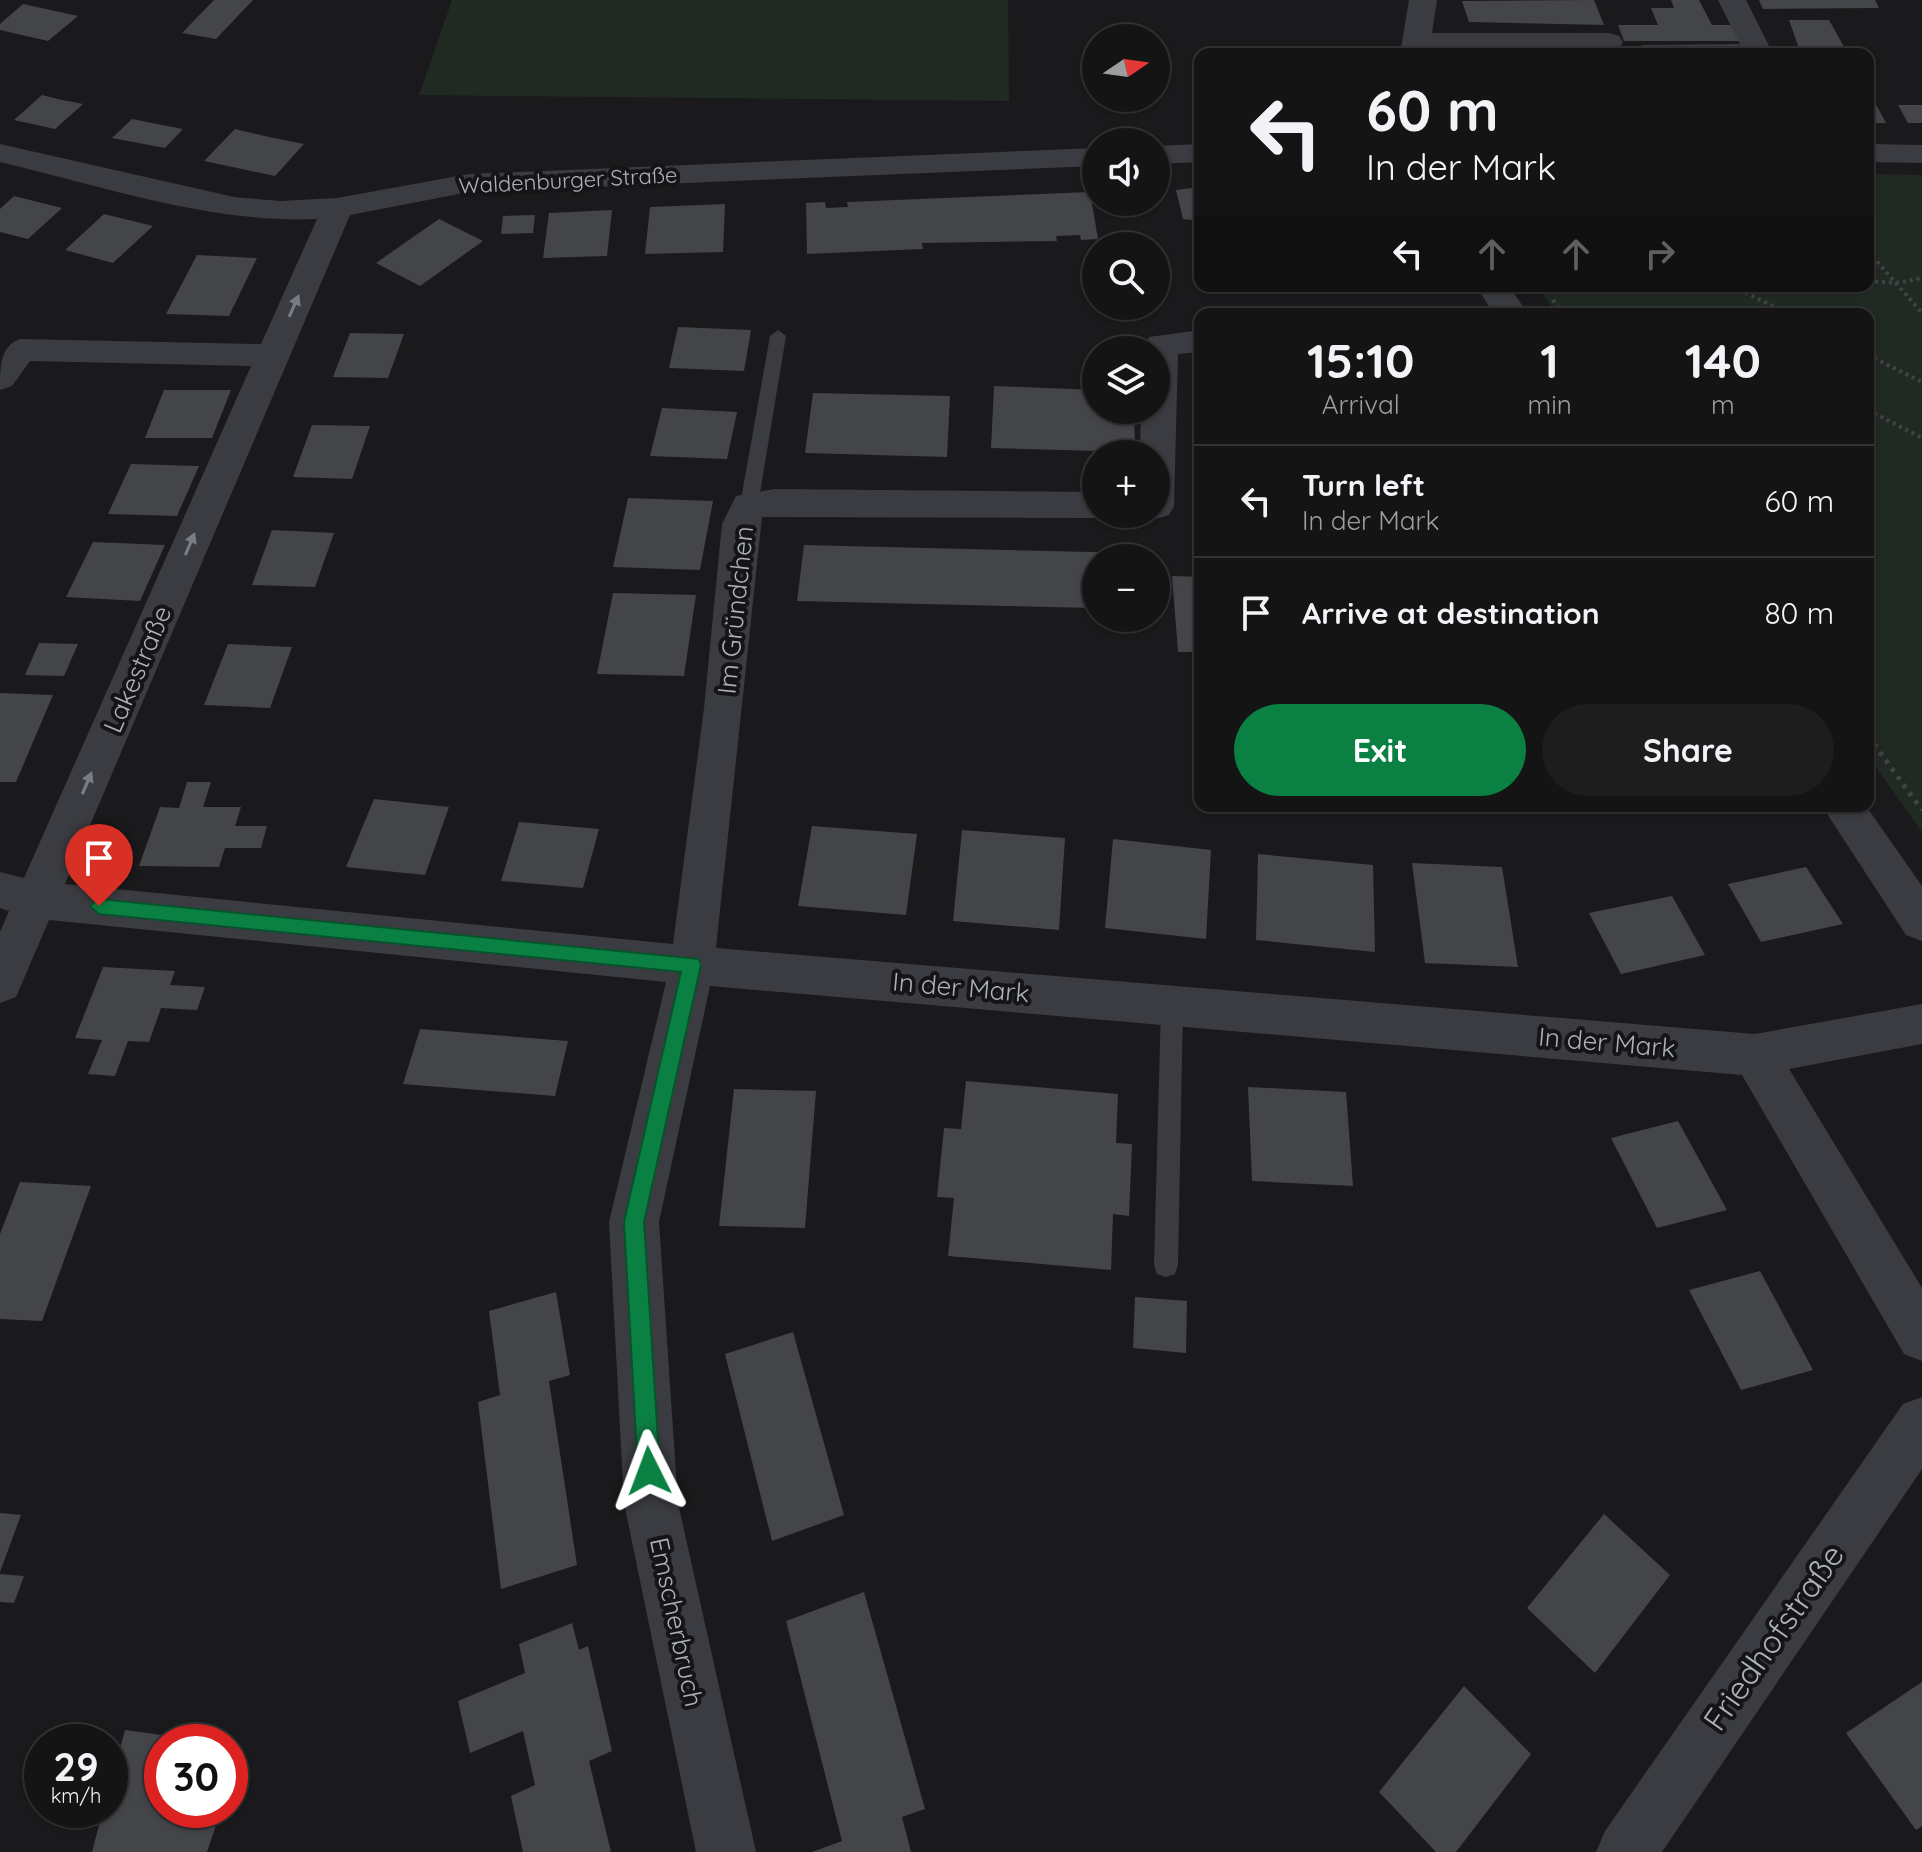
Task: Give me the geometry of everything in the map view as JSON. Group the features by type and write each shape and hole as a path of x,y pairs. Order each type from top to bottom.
{"street":[{"path":"1423,0 1415,48 1609,42"},
{"path":"1732,0 1756,48"},
{"name":"Waldenburger Straße","path":"0,153 234,207 280,211 337,208 469,183 1082,158"},
{"path":"1170,154 1194,153"},
{"path":"1874,153 1922,154"},
{"name":"Lakestraße","path":"0,983 18,895 272,355 337,208"},
{"path":"1158,440 1161,345 1194,342"},
{"path":"0,378 20,350 272,355"},
{"name":"Im Gründchen","path":"692,965 724,708 740,524 749,505 1082,505"},
{"path":"1847,812 1922,922"},
{"name":"In der Mark","path":"18,895 692,965 1755,1055 1922,1024"},
{"name":"Emscherbruch","path":"692,965 634,1222 651,1503 726,1852"},
{"path":"1755,1055 1922,1336"},
{"name":"Friedhofstraße","path":"1626,1852 1922,1423"}],"lane":[{"path":"749,505 778,336"},
{"path":"1166,1265 1172,1005"}],"path":[{"path":"1874,258 1922,313"},
{"path":"1874,281 1896,283 1922,278"},
{"path":"1745,292 1776,308"},
{"path":"1874,358 1922,382"},
{"path":"1874,413 1922,438"},
{"path":"1874,744 1922,810"}],"shaded area":[{"path":"452,0 1008,0 1009,101 419,95"},
{"path":"1874,174 1922,175 1922,832 1874,764 1874,308 1553,308 1541,292 1874,292"}],"building":[{"path":"214,0 253,0 216,39 182,33"},
{"path":"1594,0 1604,25 1469,22 1462,1"},
{"path":"1671,0 1699,0 1712,25 1732,25 1740,41 1624,41 1618,25 1658,25 1651,8 1674,8"},
{"path":"1759,0 1875,0 1879,8 1763,9"},
{"path":"23,4 78,16 48,41 0,30 0,24"},
{"path":"1789,20 1829,20 1845,48 1799,48"},
{"path":"42,95 83,104 55,129 14,120"},
{"path":"1874,101 1886,123 1874,123"},
{"path":"1898,105 1922,105 1922,123 1908,123"},
{"path":"132,119 183,129 165,148 112,138"},
{"path":"235,129 304,144 275,176 204,161"},
{"path":"1194,188 1194,220 1183,219 1176,190"},
{"path":"1082,192 1082,216 1094,216 1097,232 1082,232 1082,240 1080,235 1056,236 1057,241 922,243 923,249 807,254 806,203 825,202 826,208 848,207 847,202"},
{"path":"14,196 62,208 28,239 0,232 0,209"},
{"path":"725,204 723,252 645,254 650,207"},
{"path":"612,210 607,256 543,258 549,213"},
{"path":"104,214 153,226 113,263 65,250"},
{"path":"535,215 533,233 501,234 503,216"},
{"path":"439,219 483,241 420,286 376,263"},
{"path":"197,255 257,258 229,316 166,314"},
{"path":"678,327 751,330 744,371 669,368"},
{"path":"350,333 404,334 388,378 333,377"},
{"path":"994,386 1082,389 1082,424 1134,424 1135,440 1082,440 1082,451 991,448"},
{"path":"164,390 231,390 212,438 145,438"},
{"path":"813,393 950,396 947,457 805,453"},
{"path":"662,408 737,412 727,459 650,456"},
{"path":"312,425 370,426 352,479 293,477"},
{"path":"131,464 199,466 177,516 108,514"},
{"path":"628,498 713,501 700,570 613,567"},
{"path":"272,530 334,533 315,587 252,585"},
{"path":"93,542 165,545 140,601 66,597"},
{"path":"804,545 1082,552 1082,608 797,601"},
{"path":"1172,576 1194,577 1194,652 1178,652"},
{"path":"613,593 696,595 684,676 597,674"},
{"path":"39,643 78,644 64,676 25,675"},
{"path":"228,644 292,647 270,708 204,705"},
{"path":"0,693 53,695 16,782 0,782"},
{"path":"187,782 211,782 203,807 241,807 235,826 267,826 261,848 225,848 219,867 139,866 160,807 179,808"},
{"path":"374,799 449,807 425,875 346,867"},
{"path":"519,822 599,829 583,888 501,881"},
{"path":"812,826 917,834 906,915 798,906"},
{"path":"962,830 1065,838 1059,930 953,921"},
{"path":"1113,839 1211,850 1206,939 1105,928"},
{"path":"1258,854 1373,865 1375,952 1256,940"},
{"path":"1412,863 1502,867 1518,967 1425,963"},
{"path":"1806,867 1843,924 1761,942 1728,884"},
{"path":"1672,896 1705,955 1621,974 1589,913"},
{"path":"103,967 175,971 170,985 205,987 197,1010 161,1008 149,1042 128,1041 115,1076 88,1074 102,1040 75,1038"},
{"path":"420,1029 568,1041 555,1096 403,1084"},
{"path":"966,1081 1118,1094 1116,1143 1132,1144 1129,1216 1113,1214 1111,1270 948,1256 954,1198 937,1197 944,1128 961,1129"},
{"path":"1248,1087 1346,1092 1353,1186 1252,1181"},
{"path":"734,1089 816,1091 805,1228 719,1226"},
{"path":"1678,1121 1727,1210 1657,1228 1611,1138"},
{"path":"20,1182 91,1186 42,1321 0,1319 0,1234"},
{"path":"1760,1271 1813,1370 1741,1390 1689,1290"},
{"path":"556,1292 570,1375 549,1381 577,1565 501,1589 478,1402 500,1395 489,1311"},
{"path":"1135,1297 1187,1301 1186,1353 1133,1348"},
{"path":"793,1332 844,1515 772,1541 725,1354"},
{"path":"0,1513 21,1515 0,1572"},
{"path":"1604,1514 1670,1575 1595,1673 1527,1608"},
{"path":"0,1574 24,1576 14,1603 0,1602"},
{"path":"864,1592 925,1809 902,1817 911,1852 812,1852 842,1841 786,1621"},
{"path":"572,1623 579,1650 588,1646 612,1751 589,1761 611,1852 523,1852 511,1796 535,1785 523,1731 470,1753 458,1701 525,1673 519,1644"},
{"path":"1922,1682 1922,1826 1916,1830 1846,1733"},
{"path":"1464,1686 1531,1754 1456,1852 1436,1852 1379,1792"},
{"path":"128,1730 144,1733 144,1828 215,1828 207,1852 92,1852 98,1828 128,1828"}],"route":[{"path":"99,906 692,965 634,1222 649,1471"}]}
